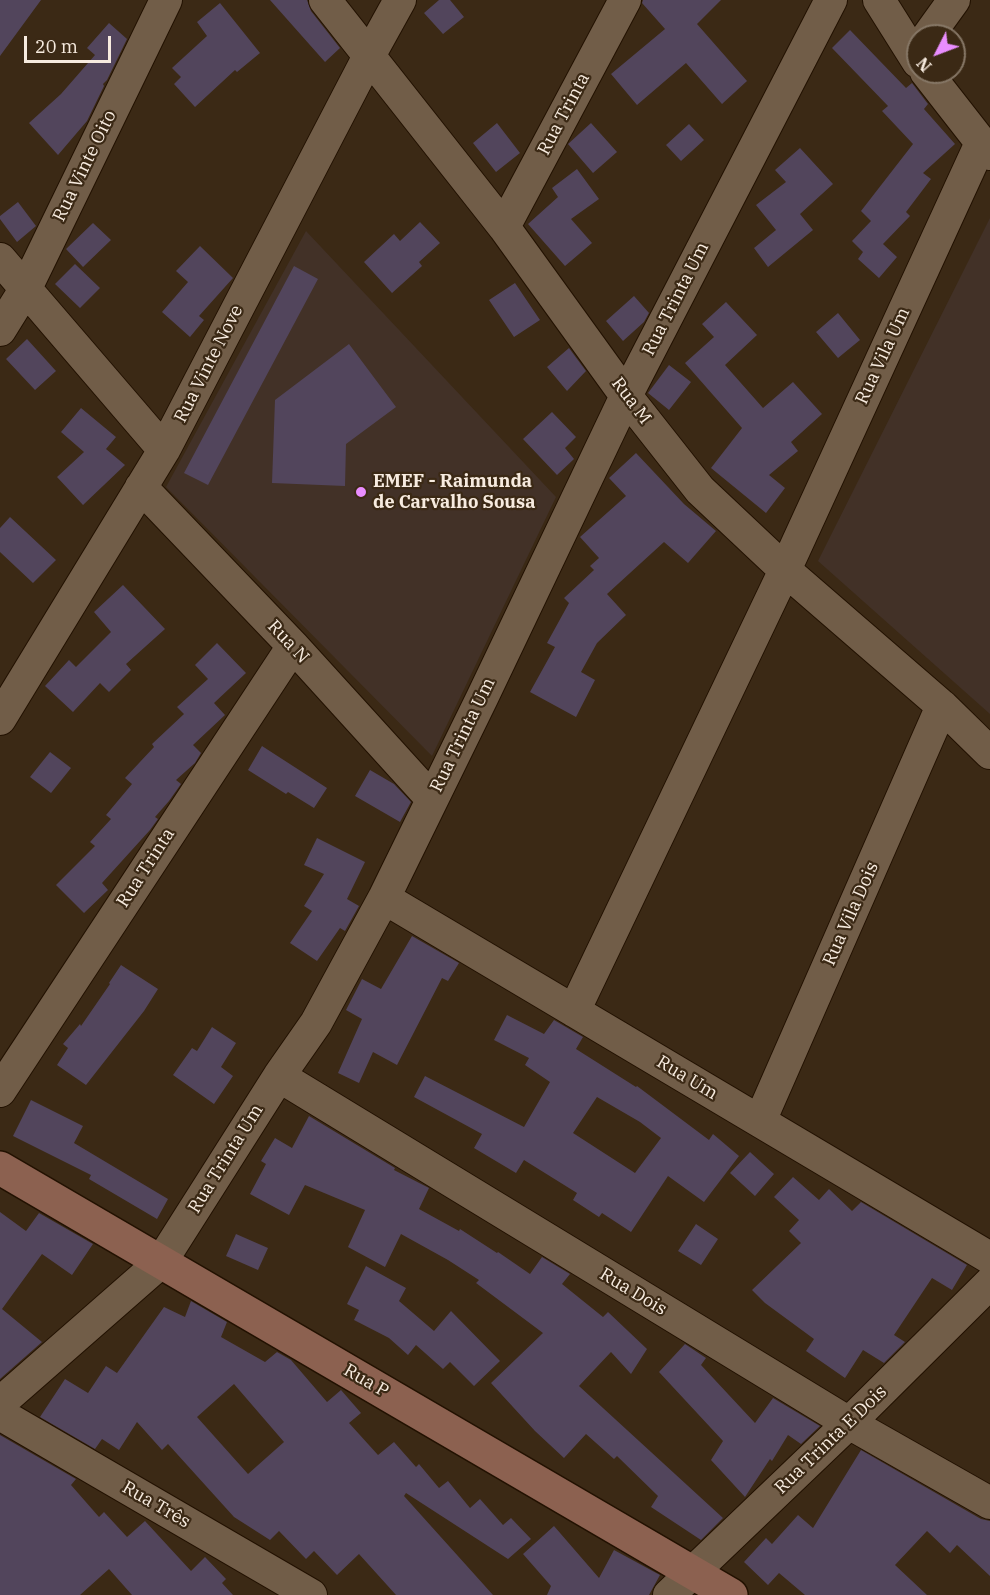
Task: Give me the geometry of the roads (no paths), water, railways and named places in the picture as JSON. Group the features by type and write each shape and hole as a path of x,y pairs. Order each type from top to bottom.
{"street":[{"name":"Rua Vinte Oito","path":"0,330 26,288 166,0"},
{"name":"Rua M","path":"325,0 504,227 626,396 700,490 785,570 942,706 990,753"},
{"name":"Rua Vinte Nove","path":"0,718 164,450 400,0"},
{"name":"Rua Trinta","path":"504,227 625,0"},
{"name":"Rua Trinta Um","path":"0,1403 161,1262 279,1076 316,1023 384,898 483,698 626,396 831,0"},
{"path":"879,0 906,35"},
{"path":"940,24 954,0"},
{"path":"941,84 986,149"},
{"name":"Rua Vila Um","path":"574,1011 986,149"},
{"path":"0,259 164,450"},
{"name":"Rua N","path":"141,487 293,646 432,799"},
{"name":"Rua Trinta","path":"0,1091 293,646"},
{"name":"Rua Vila Dois","path":"760,1121 942,706"},
{"name":"Rua Um","path":"384,898 990,1258"},
{"name":"Rua Dois","path":"279,1076 849,1423 990,1503"},
{"name":"Rua P","path":"0,1168 731,1595"},
{"name":"Rua Trinta E Dois","path":"669,1595 990,1284"},
{"name":"Rua Três","path":"0,1414 311,1595"}],"place":[{"name":"EMEF - Raimunda de Carvalho Sousa","path":"361,492"}]}
